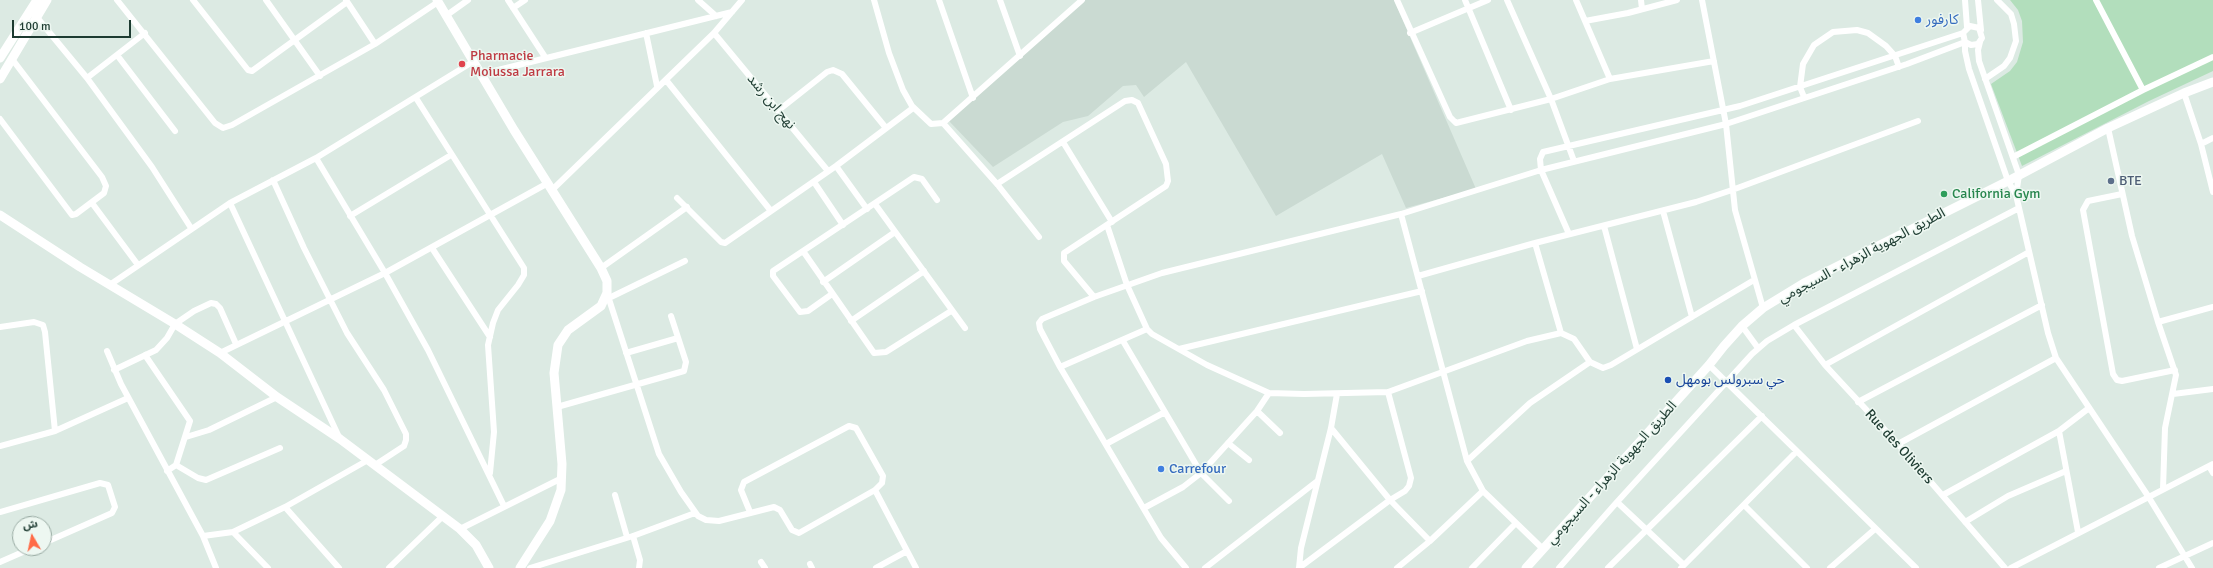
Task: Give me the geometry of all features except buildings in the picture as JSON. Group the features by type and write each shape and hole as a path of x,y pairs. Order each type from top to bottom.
{"main road":[{"path":"0,79 34,13 37,0"},
{"path":"0,58 34,13 47,0"},
{"path":"438,1 514,130 601,268 606,281 608,295 598,310 568,330 560,340 555,361 556,407 562,478 560,499 554,513 520,568"},
{"name":"الطريق الجهوية الزهراء - السيجومي","path":"1526,568 1709,365 1742,326 1763,308 1804,283 2008,181 2108,128 2184,93 2213,82"},
{"path":"0,216 80,267 111,284 175,324 220,354 277,397 372,462 460,529 476,545 489,568"}],"street":[{"path":"117,0 145,33 215,123 220,127 232,125 320,76 375,44 438,1"},
{"path":"193,0 251,71 347,1 375,44"},
{"path":"266,0 320,76"},
{"path":"447,15 468,0"},
{"path":"508,0 545,57"},
{"path":"513,8 525,0"},
{"path":"698,0 716,16"},
{"path":"220,354 236,344 385,272 432,248 490,215 550,186 657,86 666,80 714,33 742,0"},
{"path":"874,0 889,54 903,90 913,108 932,124 943,124 1082,0"},
{"path":"939,0 973,98"},
{"path":"1000,0 1020,56"},
{"path":"1397,0 1410,33 1453,121 1461,122 1511,110 1551,99 1610,79 1714,61"},
{"path":"1464,0 1511,110"},
{"path":"1410,33 1488,0"},
{"path":"1507,0 1551,99 1574,161"},
{"path":"1576,0 1610,79"},
{"path":"1641,0 1642,9"},
{"path":"1585,20 1642,9 1677,0"},
{"path":"1702,0 1726,124 1735,210 1763,308"},
{"path":"1569,234 1541,170 1540,159 1543,152 1723,110 1800,87 1963,33 1967,27 1965,0"},
{"path":"1978,0 1982,38 1978,56 2019,175 2016,195"},
{"path":"1985,79 2004,66 2010,58 2016,41 2016,32 2011,14 1997,0"},
{"path":"2096,0 2143,90"},
{"path":"482,74 545,57 732,12"},
{"path":"34,13 88,78 152,167 191,228"},
{"path":"1967,27 1973,26 1981,30"},
{"path":"1804,98 1800,87 1800,76 1807,54 1822,37 1833,32 1857,30 1868,33 1878,39 1895,56 1899,67"},
{"path":"88,78 145,33"},
{"path":"646,33 657,86"},
{"name":"نهج ابن رشد","path":"714,33 780,110 828,171"},
{"path":"1963,33 1966,58 2008,181 2016,195 2056,358 2148,496 2192,568"},
{"path":"1186,568 1161,538 1060,367 1040,329 1040,321 1046,316 1094,296 1186,266 1401,214 1541,170 1680,137 1726,124 1899,67 1965,42 1974,45 1980,42"},
{"path":"117,55 175,131"},
{"path":"0,119 70,214 76,214 105,192 106,186 102,177 12,58"},
{"path":"2013,157 2143,90 2213,58"},
{"path":"111,284 191,228 230,204 316,158 474,61"},
{"path":"780,110 827,72 834,70 842,74 886,128"},
{"path":"666,80 771,211"},
{"path":"2184,93 2201,144 2213,192"},
{"path":"416,98 524,272 518,285 498,310 490,337 488,355 494,437 490,473"},
{"path":"997,184 1125,101 1135,101 1143,110 1168,169 1168,181 1166,186 1064,253 1062,257 1094,296"},
{"path":"678,198 723,243 728,242 814,182 913,108"},
{"path":"1418,276 1535,243 1663,211 1732,190 1918,121"},
{"path":"943,124 997,184 1039,237"},
{"path":"2108,128 2132,236 2177,380 2165,428 2163,489"},
{"path":"2201,144 2213,138"},
{"path":"1063,142 1109,223 1127,285 1147,329 1158,338 1236,379 1269,393 1337,394 1388,392 1444,373 1527,341 1561,333 1574,339 1590,362 1603,368 1754,280"},
{"path":"350,216 451,155"},
{"path":"316,158 385,272 431,354 490,473 504,506"},
{"path":"836,166 867,209"},
{"path":"832,294 802,313 797,311 773,276 773,271 916,176 925,182 937,200"},
{"path":"203,536 233,532 404,446 406,440 406,434 384,390 347,333 304,248 274,180"},
{"path":"814,182 842,225"},
{"path":"2122,194 2088,201 2083,210 2114,378 2116,380 2126,380 2175,370"},
{"path":"92,203 138,265"},
{"path":"230,204 340,439"},
{"path":"875,204 951,311 965,328"},
{"path":"601,268 687,207"},
{"path":"1559,568 1617,502 1758,348 1794,325 2019,208"},
{"path":"1663,211 1692,316"},
{"path":"1401,214 1467,461 1483,491 1543,549"},
{"path":"1604,226 1637,349"},
{"path":"824,282 895,232"},
{"path":"1535,243 1561,333"},
{"path":"432,248 490,337"},
{"path":"803,251 871,351 878,354 886,352 951,311"},
{"path":"1825,365 2029,252"},
{"path":"685,261 608,295 659,454 695,513 706,520 719,521 750,512 767,507 777,508 792,530 799,532 875,490 883,481 883,474 856,428 849,426 744,482 741,490 750,512"},
{"path":"851,321 924,272"},
{"path":"1179,349 1422,291"},
{"path":"114,370 145,355 162,344 175,324 194,311 215,303 220,308 236,344"},
{"path":"1858,402 2042,305"},
{"path":"2158,322 2213,307"},
{"path":"556,407 637,386 685,370 686,362 671,316"},
{"path":"0,328 34,322 43,325 55,431"},
{"name":"Rue des Oliviers","path":"1794,325 1825,365 1898,444 2005,568"},
{"path":"1742,326 1758,348"},
{"path":"1060,367 1123,341 1147,329"},
{"path":"626,353 678,338"},
{"path":"1123,341 1202,473 1229,501"},
{"path":"107,351 114,370 128,398 203,536 216,568"},
{"path":"145,355 190,421 176,465 168,471"},
{"path":"1898,444 2056,358"},
{"path":"1467,461 1530,403 1590,362"},
{"path":"1709,365 1728,381 1796,452 1916,568"},
{"path":"2173,394 2213,389"},
{"path":"1299,568 1390,500 1405,491 1410,478 1388,392"},
{"path":"1144,508 1183,487 1202,473 1257,411 1269,393"},
{"path":"1299,568 1301,548 1316,482 1331,428 1337,394"},
{"path":"186,437 209,430 277,397"},
{"path":"0,446 55,431 128,398"},
{"path":"1943,495 2059,431 2089,408"},
{"path":"1257,411 1280,433"},
{"path":"1106,444 1165,412"},
{"path":"1608,568 1762,416"},
{"path":"1331,428 1390,500 1430,541"},
{"path":"2059,431 2078,532"},
{"path":"1228,443 1249,460"},
{"path":"176,465 198,478 206,480 280,448"},
{"path":"1617,502 1682,566 1796,452"},
{"path":"2011,568 2078,532 2211,465 2213,473"},
{"path":"1965,522 2008,496 2066,471"},
{"path":"460,529 562,478"},
{"path":"1205,568 1316,482"},
{"path":"0,512 100,483 108,485 115,508 112,513 52,539"},
{"path":"875,490 916,568"},
{"path":"1397,568 1430,541 1483,491"},
{"path":"615,495 640,560 639,568"},
{"path":"1744,505 1807,568"},
{"path":"285,507 339,568"},
{"path":"530,568 630,536 695,513"},
{"path":"389,568 443,516"},
{"path":"1472,568 1516,523"},
{"path":"1834,567 1875,529"},
{"path":"233,532 268,568"},
{"path":"2159,568 2213,543"},
{"path":"876,568 907,551"},
{"path":"0,562 14,556"}],"shaded area":[{"path":"1085,0 1394,0 1476,189 1406,208 1382,154 1276,216 1186,62 1144,97 1136,85 1123,86 1088,116 1063,122 993,167 949,121"}],"green space":[{"path":"2010,0 2213,0 2213,71 2149,101 2022,166 1991,84 2010,71 2017,62 2023,42 2022,21 2018,10"}],"place":[{"name":"كارفور","path":"1918,20"},
{"name":"Pharmacie Moiussa Jarrara","path":"462,64"},
{"name":"BTE","path":"2111,181"},
{"name":"California Gym","path":"1944,194"},
{"name":"حي سبرولس بومهل","path":"1668,380"},
{"name":"Carrefour","path":"1161,469"}]}
